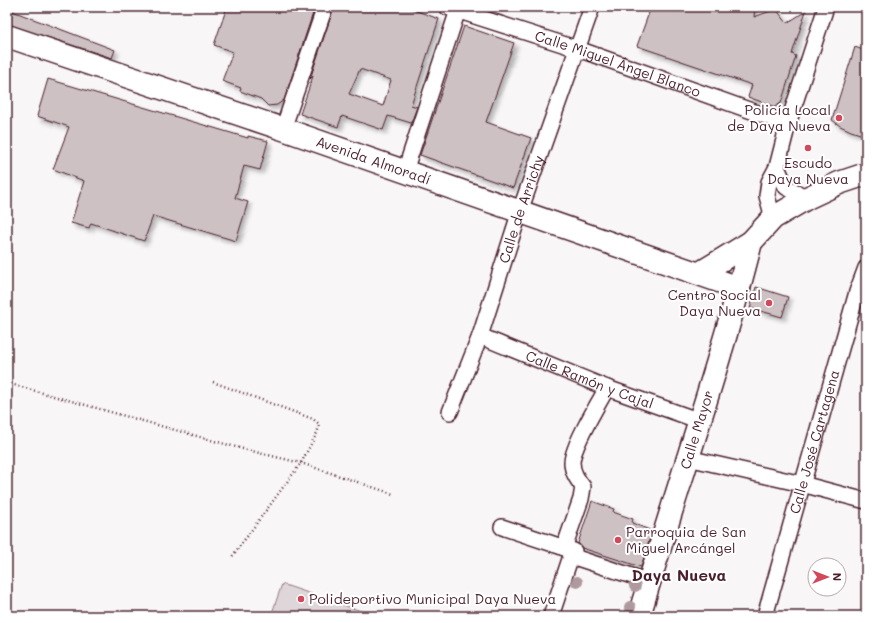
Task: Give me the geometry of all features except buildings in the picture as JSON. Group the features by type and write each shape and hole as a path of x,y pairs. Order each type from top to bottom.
{"street":[{"path":"283,129 325,7"},
{"name":"Calle de Arrichy","path":"450,412 480,336 520,211 592,7"},
{"path":"773,218 767,196 769,182 777,167 788,124 826,7"},
{"path":"405,171 454,8"},
{"name":"Calle Miguel Ángel Blanco","path":"454,8 578,49 788,124"},
{"name":"Avenida Almoradí","path":"7,36 283,129 740,288"},
{"path":"777,167 786,187 807,198"},
{"path":"700,273 751,242 773,218 807,198 839,183 866,174"},
{"name":"Calle Mayor","path":"639,616 740,288 751,242"},
{"name":"Calle José Cartagena","path":"765,616 857,292 866,268"},
{"name":"Calle Ramón y Cajal","path":"480,336 607,388 700,421"},
{"path":"564,548 580,499 582,487 574,475 572,461 576,445 607,388"},
{"path":"688,458 802,484 866,501"},
{"path":"502,527 651,577"},
{"path":"551,616 571,556 647,581 635,616"}],"path":[{"path":"213,382 313,419 318,423 319,427 301,462 231,558"},
{"path":"7,383 243,449 301,462 393,494"}],"shaded area":[{"name":"Polideportivo Municipal Daya Nueva","path":"282,584 370,614 369,616 271,616"}],"place":[{"name":"Policía Local de Daya Nueva","path":"839,118"},
{"name":"Escudo Daya Nueva","path":"808,148"},
{"name":"Centro Social Daya Nueva","path":"769,303"},
{"name":"Parroquia de San Miguel Arcángel","path":"618,540"},
{"name":"Polideportivo Municipal Daya Nueva","path":"301,599"}],"district":[{"name":"Daya Nueva","path":"679,575"}]}
